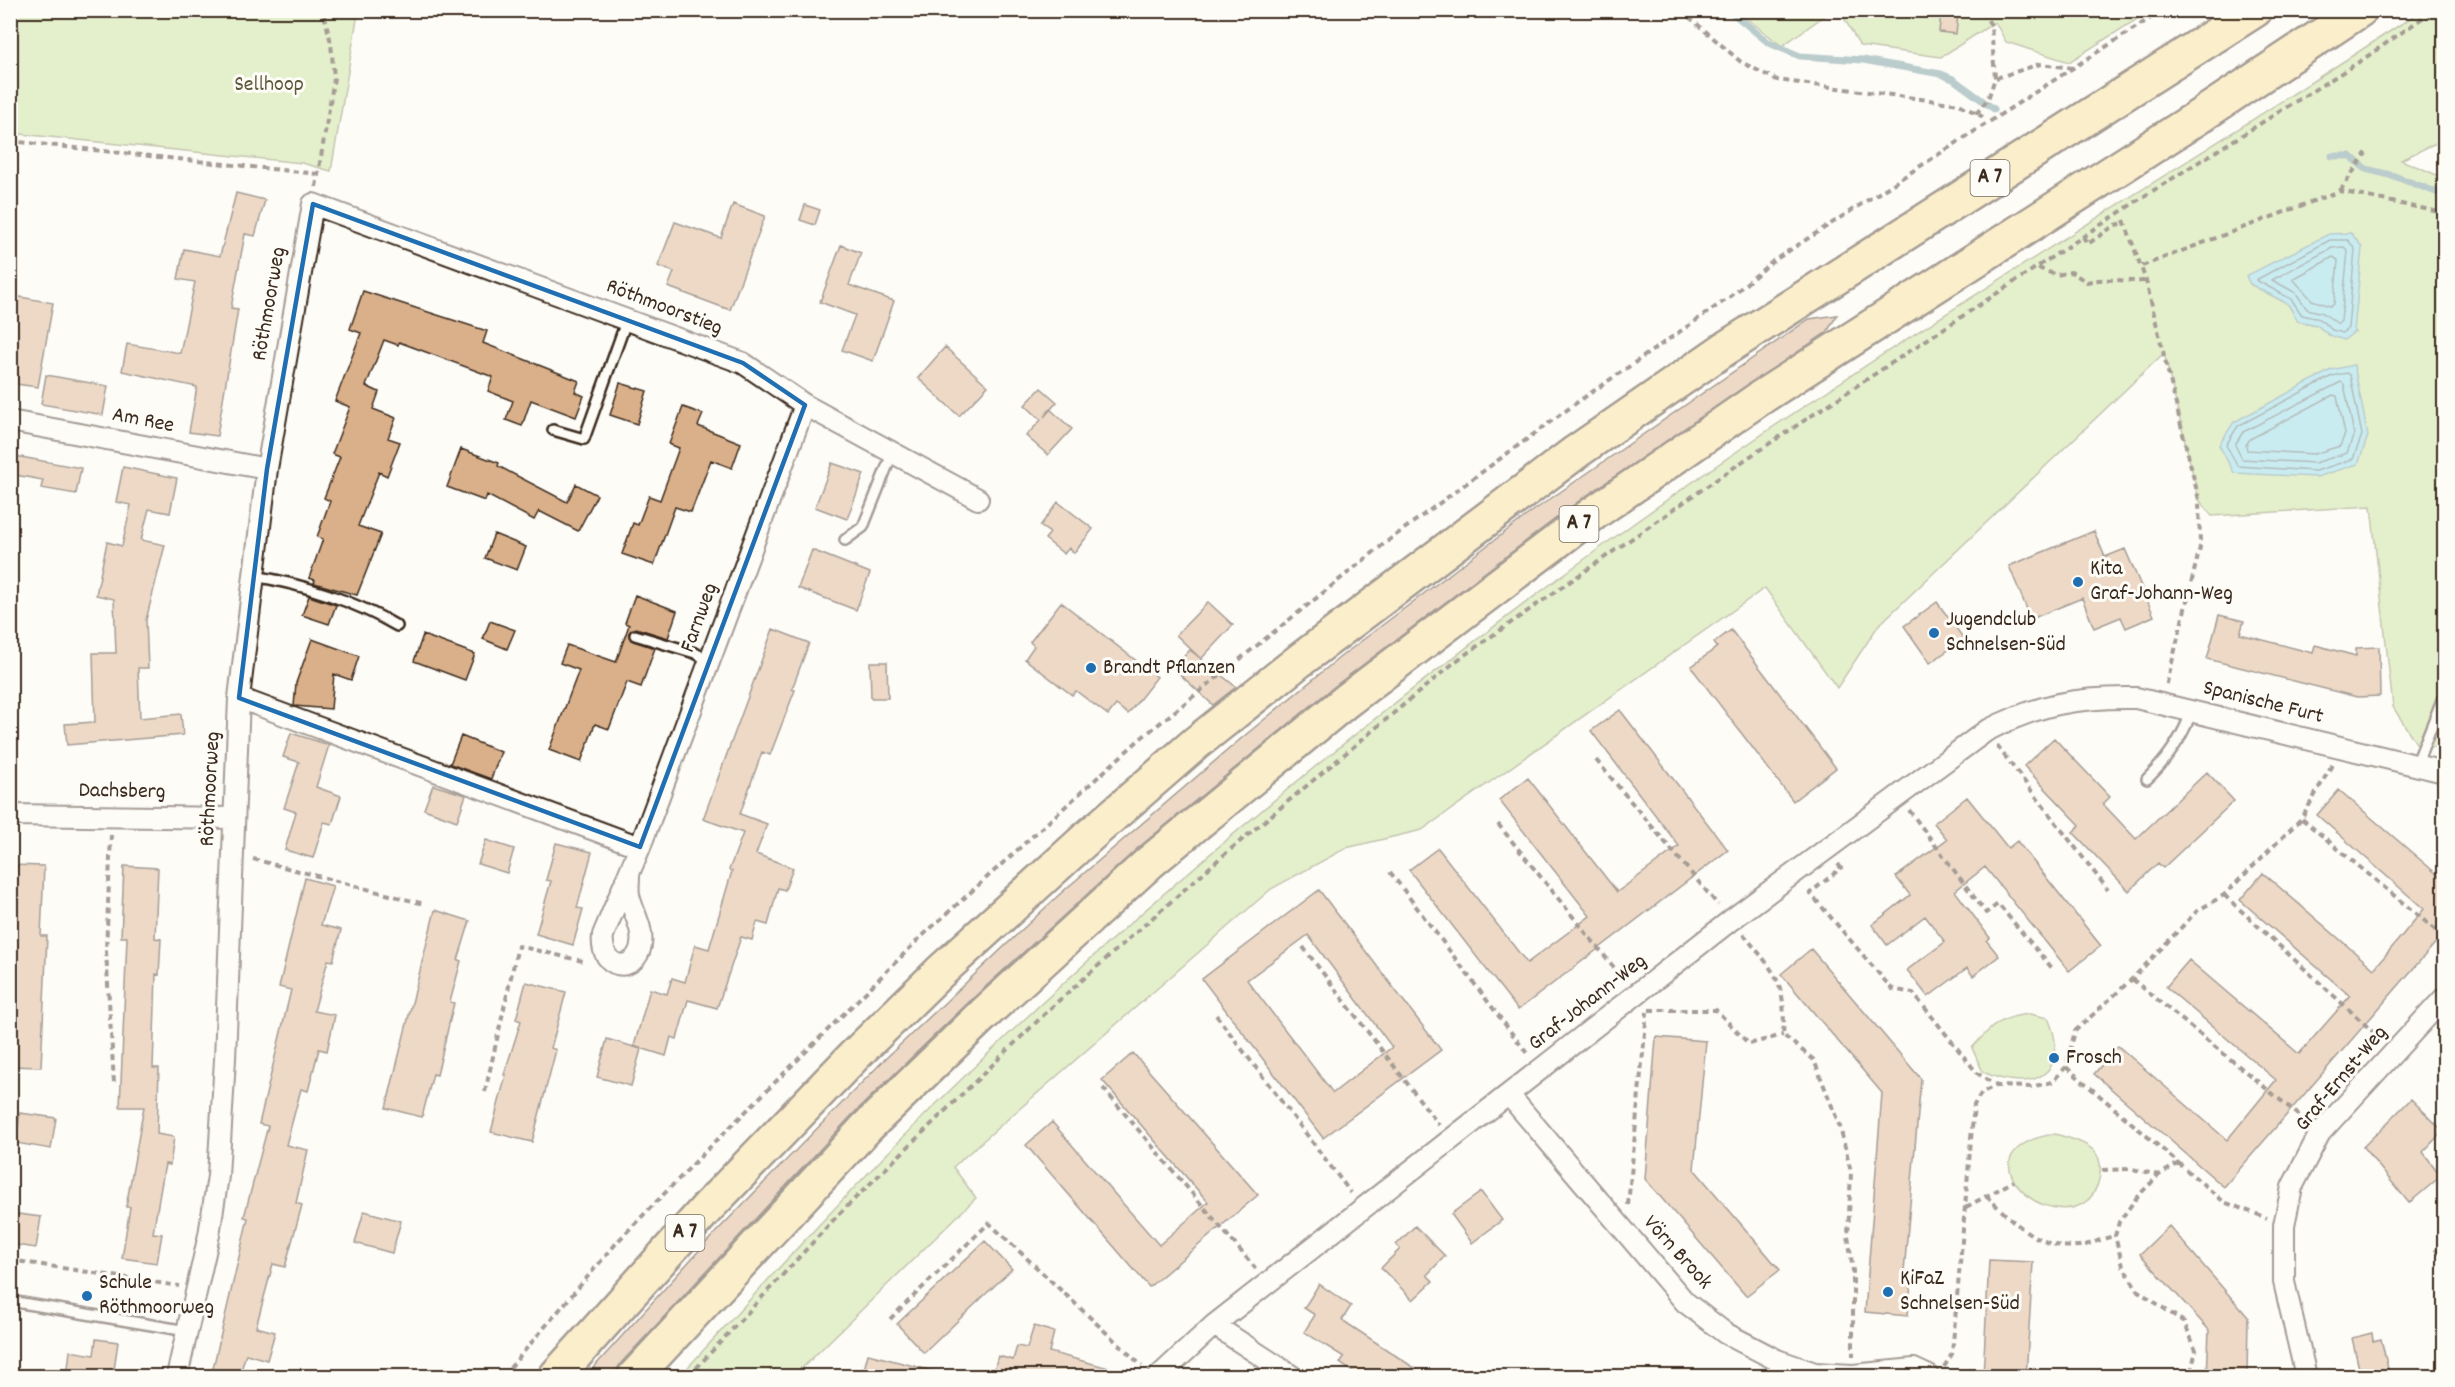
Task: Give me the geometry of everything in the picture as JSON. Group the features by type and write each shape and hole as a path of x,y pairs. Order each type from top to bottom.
{"highway":[{"name":"A 7","path":"556,1377 708,1207 847,1063 940,972 1088,837 1206,736 1299,662 1576,452 1726,348 2255,10"},
{"name":"A 7","path":"635,1377 867,1127 976,1022 1150,862 1341,705 1594,513 1760,398 2188,125 2361,10"}],"street":[{"name":"Röthmoorstieg","path":"313,204 743,363 805,405 978,499"},
{"name":"Röthmoorweg","path":"177,1377 197,1289 218,1176 225,1059 231,854 239,698 267,469 313,204"},
{"name":"Farnweg","path":"629,876 628,894 641,933 638,955 630,963 617,964 606,958 602,948 603,935 629,876 805,405"},
{"name":"Am Ree","path":"10,421 267,469"},
{"name":"Spanische Furt","path":"2067,702 2093,697 2136,698 2445,772"},
{"path":"239,698 640,847"},
{"name":"Graf-Johann-Weg","path":"1152,1372 1451,1141 1731,920 1825,849 1900,797 1986,731 2025,711 2067,702"},
{"name":"Dachsberg","path":"10,815 233,818"},
{"name":"Graf-Ernst-Weg","path":"2306,1377 2283,1282 2284,1225 2292,1187 2320,1133 2445,998"},
{"name":"Vörn Brook","path":"1509,1095 1685,1302 1725,1333 1777,1360 1815,1373 1855,1376 1914,1369 1936,1373"},
{"path":"1214,1325 1292,1377"}],"lane":[{"path":"553,430 584,439 627,320"},
{"path":"845,540 863,526 892,454"},
{"path":"254,576 278,580 324,594 397,626"},
{"path":"635,635 695,653 710,661"},
{"path":"2416,765 2445,695"},
{"path":"2147,779 2173,750 2186,729 2192,710"},
{"path":"10,1301 187,1331"}],"path":[{"path":"313,204 334,78 331,43 323,10"},
{"path":"1681,10 1742,62 1777,80 1959,104 1983,117"},
{"path":"1976,114 1988,99 1995,78 1991,25 1981,10"},
{"path":"1956,144 2163,10"},
{"path":"689,1377 839,1214 1055,1004 1219,859 1446,669 1736,465 2083,237 2362,60 2434,10"},
{"path":"1995,78 2040,64 2073,68"},
{"path":"10,141 318,174"},
{"path":"2340,192 2366,153"},
{"path":"2142,266 2340,192 2445,213"},
{"path":"2083,237 2088,244 2115,225 2124,222 2142,266 2199,500 2200,547 2162,703"},
{"path":"2037,267 2056,275 2071,272 2087,282 2103,278 2122,283 2146,281"},
{"path":"1986,731 2108,891"},
{"path":"1936,1373 1952,1354 1974,1105 1982,1092 1996,1086 2031,1087 2052,1082 2066,1067 2075,1030 2132,979 2197,911 2224,895 2302,818 2343,747"},
{"path":"1596,760 1774,970 1785,1006 1783,1035"},
{"path":"1900,797 1986,913 1998,904 2052,968"},
{"path":"111,816 106,951 114,1083"},
{"path":"2302,818 2445,937"},
{"path":"1825,849 1841,868 1810,893 1892,989 1913,993 1977,1073 1996,1086"},
{"path":"231,854 424,904"},
{"path":"1390,872 1540,1071"},
{"path":"2224,895 2395,1052"},
{"path":"485,1092 518,946 590,963 606,958"},
{"path":"1303,947 1451,1141"},
{"path":"2132,979 2320,1133"},
{"path":"1647,1010 1716,1011 1749,1044 1783,1035"},
{"path":"1216,1015 1363,1209"},
{"path":"1783,1035 1814,1060 1840,1127 1851,1172 1848,1235 1853,1271 1855,1376"},
{"path":"2066,1067 2224,1202 2284,1225"},
{"path":"1103,1088 1268,1283"},
{"path":"2179,1163 2159,1175 2119,1222 2115,1236 2123,1266 2138,1291 2184,1322 2196,1350 2190,1377"},
{"path":"2102,1170 2132,1169 2159,1175"},
{"path":"1966,1207 2014,1181"},
{"path":"1986,1196 2024,1231 2054,1245 2080,1246 2115,1236"},
{"path":"890,1319 988,1223 1152,1372"},
{"path":"2434,1249 2445,1256"},
{"path":"10,1260 197,1289"}],"highlighted area":[{"path":"313,204 743,363 805,405 640,847 239,698 267,469"}],"green space":[{"name":"Sellhoop","path":"11,10 361,11 358,13 331,171 302,163 11,133"},
{"path":"1737,11 1831,11 1782,46"},
{"path":"1840,11 2150,11 2069,62 2006,42 1995,22 1941,57 1860,46"},
{"path":"2421,11 2444,11 2444,139 2401,160 2444,178 2444,746 2442,749 2416,743 2393,707 2371,506 2212,516 2199,500 2164,353 1878,626 1837,688 1765,588 1422,830 1346,848 1271,889 953,1167 976,1198 794,1376 680,1376 867,1174 1011,1032 1175,884 1431,674 1608,542 1808,404 1909,337","holes":["2250,284 2354,332 2329,335 2317,325 2298,321 2288,304"]},
{"path":"2030,1014 2048,1018 2054,1038 2055,1054 2051,1066 2043,1075 2031,1080 2017,1081 1983,1072 1972,1048 1997,1024 2011,1017"},
{"path":"2055,1134 2085,1144 2093,1150 2100,1162 2099,1178 2094,1193 2084,1203 2075,1207 2055,1208 2036,1202 2021,1190 2010,1171 2013,1154 2019,1148 2036,1138"}],"water":[{"path":"2351,233 2362,247 2354,332 2344,340 2329,335 2317,325 2298,321 2288,304 2250,284 2246,276 2329,234"},
{"path":"2354,365 2368,436 2358,464 2317,477 2234,473 2219,445 2234,422 2331,370"}],"building":[{"path":"1941,13 1958,14 1956,34 1939,32"},
{"path":"236,193 265,200 255,236 245,234 231,308 238,309 217,436 189,432 197,387 122,371 127,344 180,353 195,282 178,279 184,249 220,256"},
{"path":"733,204 765,216 730,310 668,287 674,272 658,266 675,222 721,238"},
{"path":"805,205 820,210 815,225 800,220"},
{"path":"841,245 861,253 849,285 894,301 873,361 842,350 855,315 820,302"},
{"path":"363,291 487,331 483,343 579,381 575,392 584,396 576,417 531,400 522,426 506,420 513,401 488,391 493,377 399,342 398,345 384,340 366,386 379,392 373,409 396,418 388,438 400,442 387,476 379,472 358,526 381,534 357,595 314,583 315,580 309,578 323,539 317,537 330,501 324,498 340,457 332,454 350,407 335,401 361,333 350,329"},
{"path":"15,296 53,303 38,387 16,384 18,375 10,373 10,319"},
{"path":"1837,315 1827,332 1583,498 1335,686 1138,848 971,1000 853,1114 621,1363 612,1377 585,1377 713,1235 885,1059 1061,893 1243,737 1339,658 1530,513 1809,319"},
{"path":"945,347 988,386 959,416 918,378"},
{"path":"46,375 108,386 103,415 41,404"},
{"path":"620,383 647,391 637,424 610,415"},
{"path":"1041,388 1057,402 1051,409 1072,429 1048,455 1026,436 1041,420 1025,405"},
{"path":"683,407 703,414 698,426 741,443 732,468 711,460 691,512 675,507 654,565 622,554 633,523 638,525 649,496 660,500 679,448 669,444"},
{"path":"461,449 499,463 498,466 567,502 576,484 597,495 578,531 539,511 534,520 487,495 485,501 447,487"},
{"path":"10,455 81,468 76,494 41,488 43,480 10,474"},
{"path":"832,463 864,474 847,519 815,507"},
{"path":"123,467 177,478 170,513 149,509 141,540 165,545 146,620 148,668 138,668 140,718 181,714 183,735 67,745 65,724 95,722 93,653 116,653 114,599 96,595 107,542 122,546 131,505 116,502"},
{"path":"1058,502 1093,529 1074,553 1069,548 1064,554 1045,539 1050,533 1040,526"},
{"name":"Kita Graf-Johann-Weg","path":"2094,531 2105,557 2125,549 2154,616 2126,628 2121,617 2094,628 2082,598 2031,619 2009,566"},
{"path":"494,534 526,547 517,570 485,558"},
{"path":"812,550 870,573 856,610 798,588"},
{"path":"635,595 677,611 668,638 636,628 629,633 633,641 655,648 641,687 627,682 609,729 595,724 581,762 549,750 579,670 560,663 567,645 616,662 629,625 625,623"},
{"path":"309,596 336,605 329,624 302,615"},
{"name":"Brandt Pflanzen","path":"1061,602 1157,677 1128,714 1116,705 1108,715 1076,691 1072,695 1025,659 1034,646 1030,642"},
{"path":"1208,602 1233,625 1201,659 1176,635"},
{"name":"Jugendclub Schnelsen-Süd","path":"1937,602 1964,639 1930,663 1904,626"},
{"path":"2219,615 2244,621 2240,634 2313,653 2315,645 2356,656 2356,648 2379,647 2380,696 2357,697 2207,659"},
{"path":"490,621 515,630 507,649 483,639"},
{"path":"773,629 809,643 792,689 795,690 770,755 762,752 740,814 767,824 756,854 793,868 785,890 778,888 768,925 757,922 752,940 741,937 717,1008 688,1000 677,1039 671,1037 666,1056 634,1046 650,989 667,994 672,978 685,982 695,945 709,949 732,871 729,870 743,833 703,819"},
{"path":"1731,630 1836,768 1793,801 1691,667 1717,647 1714,643"},
{"path":"423,635 475,654 465,680 414,661"},
{"path":"312,639 359,656 351,680 334,674 331,709 294,706 296,683"},
{"path":"1190,650 1236,687 1213,705 1173,668"},
{"path":"870,662 887,662 888,698 871,698"},
{"path":"1620,710 1728,850 1518,1010 1409,870 1438,848 1527,963 1590,916 1499,800 1528,778 1617,892 1647,870 1679,846 1591,731"},
{"path":"291,733 329,745 316,787 341,796 332,824 324,822 313,858 285,850 296,812 284,808 299,762 283,757"},
{"path":"461,736 501,752 491,779 450,764"},
{"path":"2054,738 2110,797 2103,804 2136,839 2207,772 2234,801 2163,868 2158,863 2129,891 2073,832 2080,825 2024,766"},
{"path":"433,785 466,795 457,821 424,809"},
{"path":"2339,790 2445,881 2445,932 2224,1187 2094,1074 2118,1046 2227,1140 2276,1080 2166,987 2189,960 2299,1054 2350,996 2240,900 2263,873 2374,969 2424,909 2317,815"},
{"path":"1967,797 2008,848 2017,841 2101,946 2069,971 1985,867 1955,891 1990,938 1987,941 1999,956 1973,976 1967,968 1928,997 1907,970 1945,942 1925,916 1887,945 1872,925 1910,895 1896,877 1947,839 1934,823"},
{"path":"486,840 514,849 507,873 478,864"},
{"path":"556,843 592,852 577,908 583,909 573,945 536,934 551,881 546,880"},
{"path":"11,865 44,866 41,936 47,936 41,1067 10,1066 14,935 10,935"},
{"path":"124,866 158,868 155,938 161,939 159,975 156,974 153,1068 159,1068 157,1134 174,1137 170,1165 165,1164 153,1233 162,1234 157,1263 122,1258 130,1207 126,1207 144,1107 120,1107 127,937 121,937"},
{"path":"305,878 333,886 321,925 341,930 333,961 328,960 314,1011 335,1015 327,1051 319,1049 308,1091 301,1089 286,1145 308,1150 296,1203 302,1205 285,1267 273,1264 256,1327 275,1332 267,1360 246,1354 239,1377 211,1377 248,1218 244,1217 268,1126 259,1124 291,990 279,987"},
{"path":"1319,890 1441,1050 1323,1138 1202,979","holes":["1308,935 1392,1047 1333,1093 1247,980"]},
{"path":"435,910 470,921 458,960 461,961 450,1002 454,1003 437,1075 433,1074 422,1117 386,1108"},
{"path":"1811,949 1921,1079 1904,1272 1912,1272 1908,1316 1865,1312 1882,1093 1781,974"},
{"path":"526,982 566,992 551,1048 556,1050 532,1142 491,1132 506,1075 504,1075 521,1021 516,1019"},
{"path":"1656,1037 1706,1041 1694,1169 1780,1270 1746,1296 1645,1179"},
{"path":"607,1039 641,1049 631,1086 597,1077"},
{"path":"1133,1053 1258,1195 1149,1287 1026,1145 1052,1122 1159,1245 1208,1202 1102,1080"},
{"path":"2411,1099 2443,1131 2423,1152 2441,1176 2409,1203 2363,1147"},
{"path":"20,1113 56,1118 51,1149 16,1143"},
{"path":"1481,1192 1502,1220 1472,1243 1451,1214"},
{"path":"364,1211 401,1221 392,1253 355,1243"},
{"path":"10,1213 41,1217 36,1248 10,1244"},
{"path":"1415,1226 1445,1256 1427,1275 1433,1281 1413,1300 1381,1268 1400,1249 1396,1245"},
{"path":"2169,1226 2248,1317 2247,1377 2207,1377 2209,1330 2140,1254"},
{"path":"985,1241 1012,1269 924,1353 897,1324"},
{"path":"1989,1260 2033,1262 2026,1377 1983,1377"},
{"path":"1319,1284 1351,1306 1342,1320 1428,1377 1360,1377 1340,1363 1344,1357 1304,1332 1315,1315 1304,1308"},
{"path":"1034,1326 1054,1332 1049,1352 1120,1371 1119,1377 1033,1377 1017,1372 1015,1377 992,1377 998,1356 1013,1360 1017,1346 1027,1348"},
{"path":"2372,1333 2373,1341 2381,1339 2390,1377 2361,1377 2352,1338"},
{"path":"96,1339 118,1342 113,1377 67,1377 70,1351 94,1355"},
{"path":"868,1354 933,1371 932,1377 862,1377"}],"waterway":[{"path":"1729,10 1769,43 1800,56 1863,60 1941,74 1953,79 1994,109"},
{"path":"2332,156 2350,156 2366,169 2394,176 2444,195"}],"place":[{"name":"Kita Graf-Johann-Weg","path":"2078,582"},
{"name":"Jugendclub Schnelsen-Süd","path":"1934,633"},
{"name":"Brandt Pflanzen","path":"1091,668"},
{"name":"Frosch","path":"2054,1058"},
{"name":"KiFaZ Schnelsen-Süd","path":"1888,1292"},
{"name":"Schule Röthmoorweg","path":"87,1296"}]}
